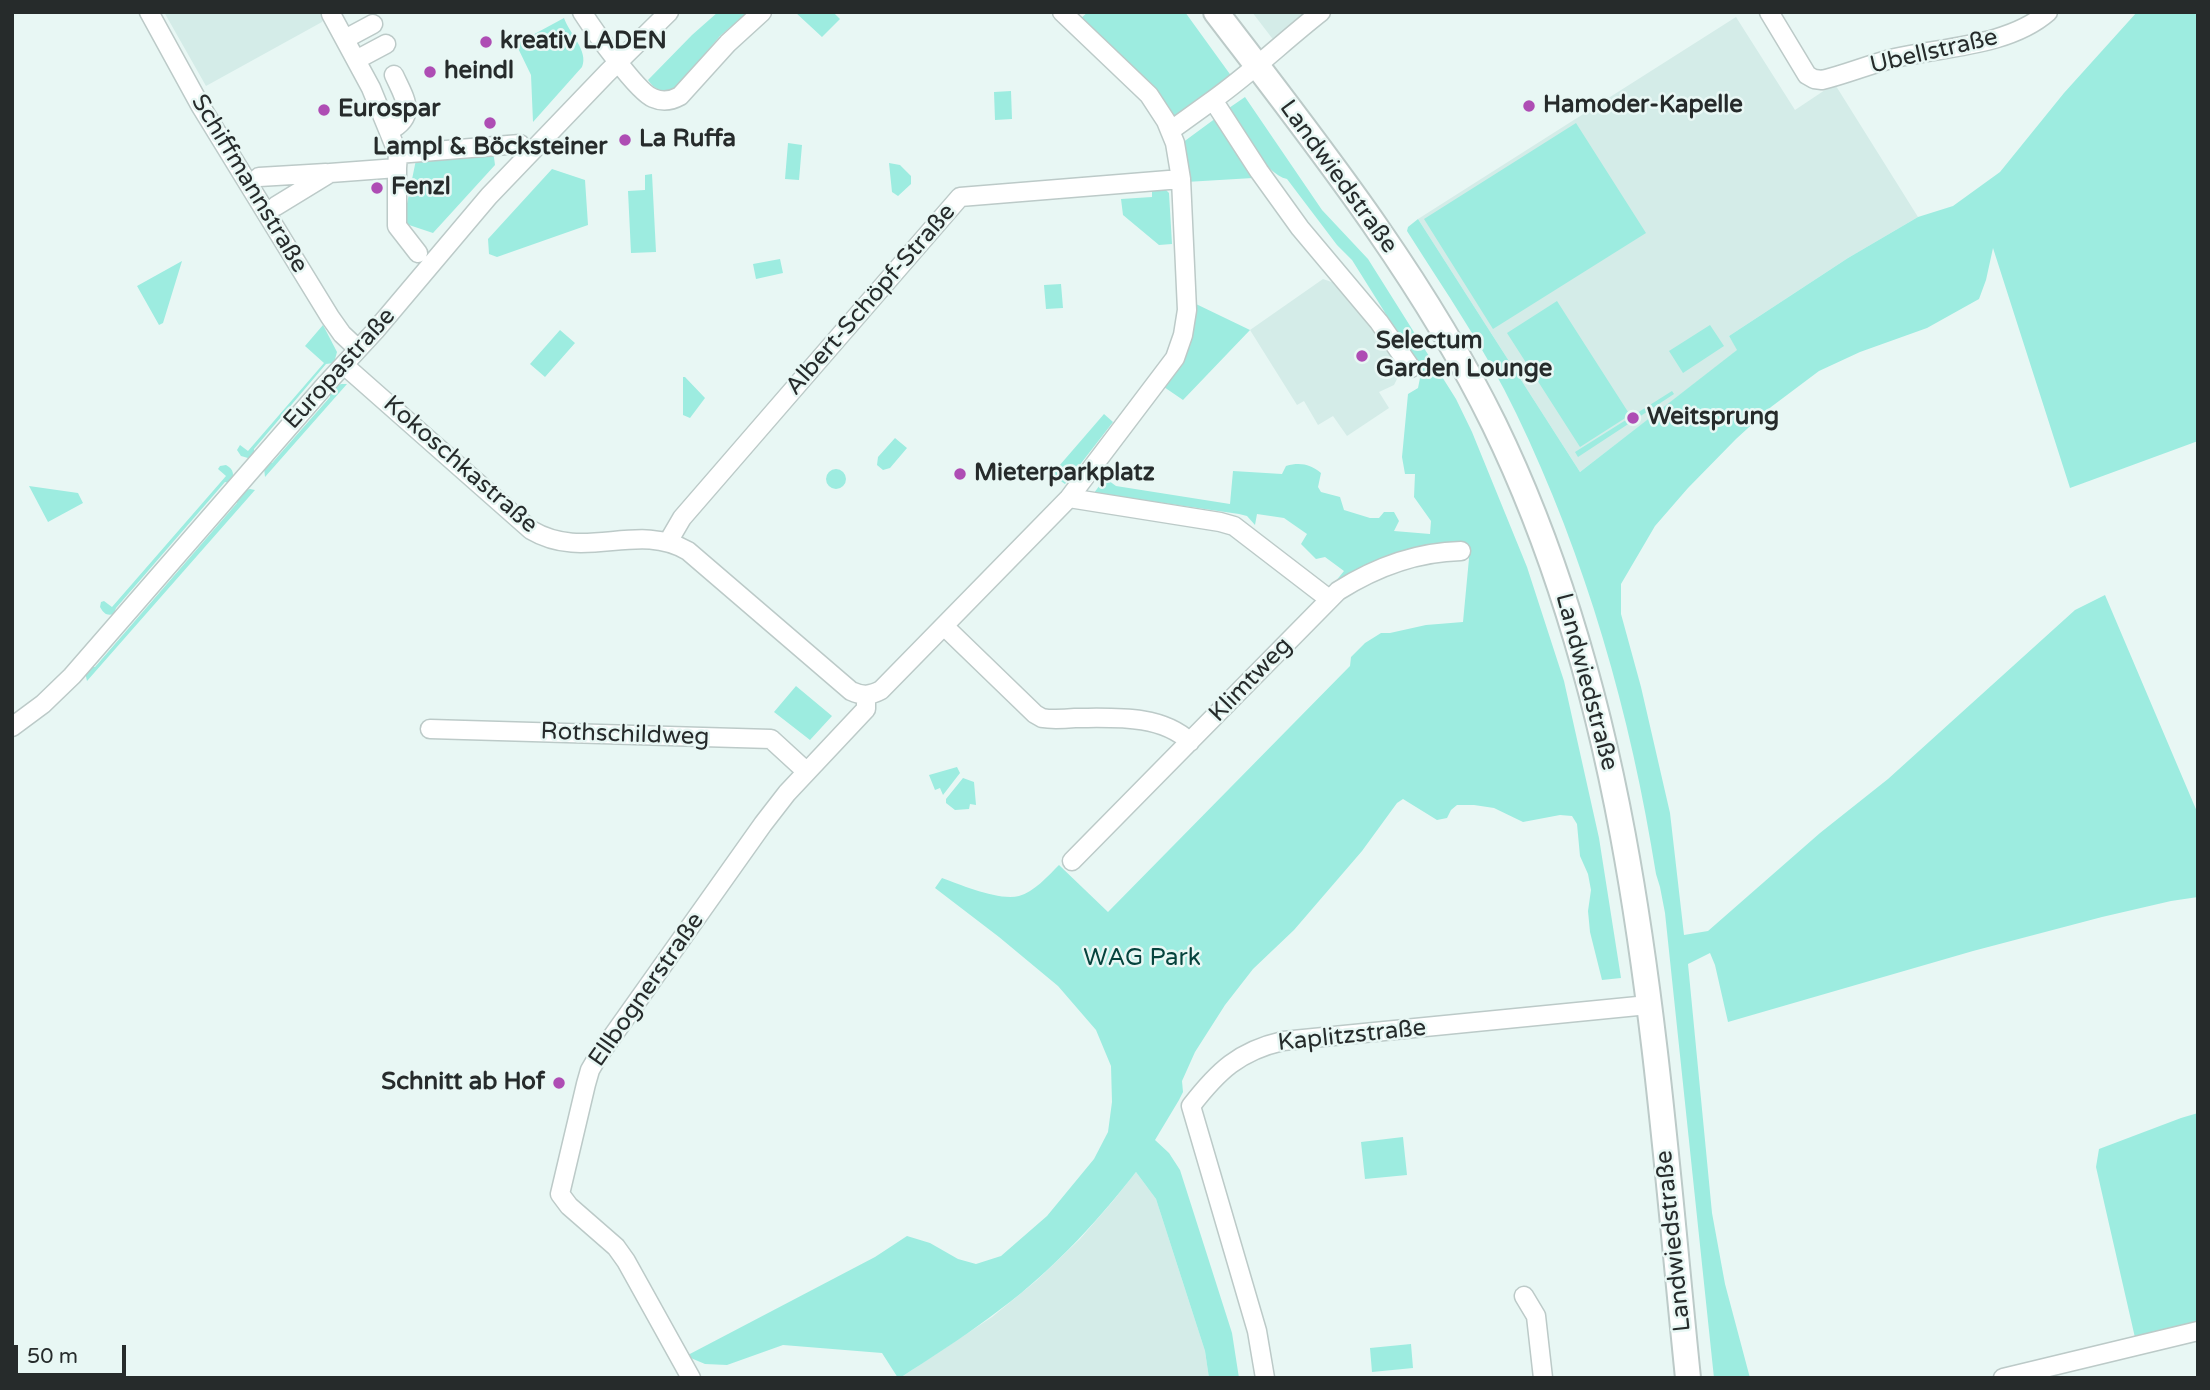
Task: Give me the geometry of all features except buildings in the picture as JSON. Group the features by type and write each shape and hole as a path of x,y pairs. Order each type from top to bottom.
{"main road":[{"name":"Landwiedstraße","path":"1216,12 1349,190 1419,292 1493,423 1527,498 1562,590 1600,728 1628,854 1648,1005 1688,1378"}],"street":[{"name":"Schiffmannstraße","path":"149,12 200,105 330,317 342,334 358,349"},
{"path":"582,12 618,61 648,95 664,101 680,96 728,43 762,12"},
{"name":"Europastraße","path":"12,727 43,704 72,676 489,196 618,61 669,12"},
{"path":"668,541 688,551 851,691 866,695 881,690 1069,498 1175,358 1187,310 1181,179 1177,150 1159,110 1143,89 1062,12"},
{"path":"1170,131 1241,80 1281,43 1321,12"},
{"name":"Ubellstraße","path":"1769,12 1807,75 1814,79 1834,77 1892,59 2017,32 2048,12"},
{"path":"331,14 371,88 389,131 398,161 397,226 418,253"},
{"path":"345,39 373,24"},
{"path":"356,60 386,44"},
{"path":"371,88 398,73 407,114 400,125 389,131"},
{"path":"1213,100 1300,228 1379,322 1411,368"},
{"path":"259,177 330,173 520,144"},
{"path":"276,206 330,173"},
{"name":"Albert-Schöpf-Straße","path":"668,541 682,518 960,197 1181,179"},
{"name":"Kokoschkastraße","path":"344,365 541,536 569,544 653,539 668,541"},
{"path":"1069,498 1234,526 1329,599"},
{"name":"Klimtweg","path":"1072,861 1329,599 1353,581 1388,565 1426,554 1461,551"},
{"path":"943,626 1035,715 1042,718 1116,718 1145,722 1181,733 1190,743"},
{"name":"Ellbognerstraße","path":"691,1378 626,1261 616,1247 569,1206 560,1194 586,1084 593,1064 763,824 866,709 866,695"},
{"name":"Rothschildweg","path":"430,729 771,739 807,772"},
{"name":"Kaplitzstraße","path":"1265,1378 1257,1331 1191,1106 1221,1071 1250,1051 1283,1041 1648,1005"},
{"path":"1524,1297 1536,1315 1543,1378"},
{"path":"2003,1378 2198,1331"}],"shaded area":[{"path":"164,12 327,12 322,22 206,86"},
{"path":"1252,12 1312,12 1275,42"},
{"path":"1736,17 1795,110 1825,90 1836,86 1918,217 1848,258 1729,336 1738,350 1580,472 1418,219"},
{"path":"1323,279 1340,285 1403,367 1394,385 1379,392 1389,408 1347,436 1333,416 1318,425 1304,401 1297,405 1250,330"},
{"path":"1136,1172 1156,1199 1205,1351 1209,1378 900,1378 992,1317 1036,1281 1080,1239"}],"green space":[{"path":"718,12 748,12 720,36 677,87 665,91 654,87 648,80"},
{"path":"795,12 833,12 840,19 822,37"},
{"path":"1088,12 1185,12 1232,77 1179,116 1169,114 1081,18"},
{"path":"2137,12 2198,12 2198,441 2070,488 1993,248 1979,299 1927,328 1860,352 1819,371 1771,407 1688,488 1655,526 1621,584 1621,614 1670,813 1684,935 1708,931 1820,833 1888,779 2075,610 2105,595 2198,814 2198,897 2102,917 1973,951 1728,1022 1710,953 1688,964 1712,1213 1725,1284 1750,1378 1714,1378 1665,913 1619,696 1584,581 1541,468 1492,366 1407,231 1408,227 1418,219 1580,472 1737,350 1729,336 1848,258 1918,217 1953,206 2000,172 2064,93"},
{"path":"564,18 581,48 582,67 533,122 531,75 516,44"},
{"path":"1011,91 1012,119 995,120 994,92"},
{"name":"WAG Park","path":"1245,97 1322,210 1368,259 1456,399 1472,432 1527,567 1564,681 1599,838 1621,978 1602,980 1590,932 1588,911 1591,890 1580,856 1577,824 1572,816 1560,815 1523,822 1494,808 1457,805 1447,818 1437,820 1403,799 1294,930 1253,969 1225,1005 1195,1052 1182,1081 1183,1092 1155,1140 1169,1153 1180,1170 1232,1333 1239,1378 1209,1378 1205,1351 1156,1199 1136,1172 1086,1231 1031,1285 979,1325 900,1378 882,1353 783,1345 727,1365 705,1364 686,1356 875,1257 907,1236 930,1243 958,1259 976,1264 1001,1256 1047,1216 1094,1159 1108,1132 1112,1102 1111,1066 1096,1030 1058,986 935,888 942,878 980,892 1011,897 1030,891 1059,865 1108,912 1350,666 1351,657 1365,643 1381,633 1463,622 1470,548 1452,546 1331,587 1344,571 1325,557 1316,559 1301,544 1307,534 1284,518 1257,514 1255,525 1247,516 1239,514 1094,493 1105,478 1116,486 1230,504 1233,471 1282,474 1286,466 1300,464 1321,473 1318,487 1321,492 1340,497 1344,510 1370,518 1379,518 1384,512 1394,512 1399,521 1394,531 1430,534 1431,521 1414,497 1415,474 1405,474 1402,457 1408,394 1418,388 1420,378 1384,311 1352,260 1337,245 1287,179 1270,169 1247,138 1229,108"},
{"path":"1216,118 1255,176 1186,182 1182,143"},
{"path":"1576,123 1646,233 1493,329 1424,219"},
{"path":"788,143 802,145 799,180 785,179"},
{"path":"493,150 495,165 433,233 403,223 417,155"},
{"path":"889,163 900,165 911,176 911,184 898,196 892,192"},
{"path":"552,169 585,180 588,225 497,257 489,254 488,239"},
{"path":"652,174 656,252 631,253 628,191 645,190 645,175"},
{"path":"1165,189 1169,193 1172,244 1159,245 1123,215 1121,199 1152,197 1152,190"},
{"path":"780,259 783,273 756,279 753,264"},
{"path":"182,261 163,323 159,325 137,286"},
{"path":"1061,284 1063,308 1046,309 1044,285"},
{"path":"1557,301 1630,415 1580,447 1507,333"},
{"path":"1196,304 1250,330 1183,400 1164,387 1189,349"},
{"path":"323,325 337,352 334,363 326,364 254,449 254,456 241,456 237,450 240,445 248,451 324,363 305,346"},
{"path":"1710,325 1724,346 1683,373 1669,351"},
{"path":"560,330 575,343 545,377 530,364"},
{"path":"683,377 705,398 690,418 683,415"},
{"path":"347,384 265,477 265,463 272,463 330,397 330,389 335,385"},
{"name":"Weitsprung","path":"1672,391 1674,394 1578,457 1575,452"},
{"path":"1104,414 1113,422 1065,484 1053,473"},
{"path":"895,438 907,448 890,468 883,470 877,465 878,457"},
{"path":"226,465 233,473 230,483 225,482 116,608 114,614 104,613 100,607 101,602 104,601 112,607 226,476 218,469"},
{"path":"832,469 840,469 846,479 840,489 832,489 826,483 826,475"},
{"path":"29,486 78,493 83,503 48,522"},
{"path":"255,490 87,681 87,667 95,667 237,503 241,493"},
{"path":"796,686 832,716 810,740 774,712"},
{"path":"957,767 960,773 943,795 940,788 935,790 929,775"},
{"path":"963,778 974,782 976,805 970,804 969,809 955,810 946,803 946,799"},
{"path":"2198,1113 2198,1325 2136,1342 2096,1167 2099,1149"},
{"path":"1403,1137 1407,1175 1365,1179 1361,1142"},
{"path":"1411,1344 1413,1368 1372,1372 1370,1348"}],"place":[{"name":"kreativ LADEN","path":"486,42"},
{"name":"heindl","path":"430,72"},
{"name":"Hamoder-Kapelle","path":"1529,106"},
{"name":"Eurospar","path":"324,110"},
{"name":"Lampl & Böcksteiner","path":"490,123"},
{"name":"La Ruffa","path":"625,140"},
{"name":"Fenzl","path":"377,188"},
{"name":"Selectum Garden Lounge","path":"1362,356"},
{"name":"Weitsprung","path":"1633,418"},
{"name":"Mieterparkplatz","path":"960,474"},
{"name":"Schnitt ab Hof","path":"559,1083"}]}
